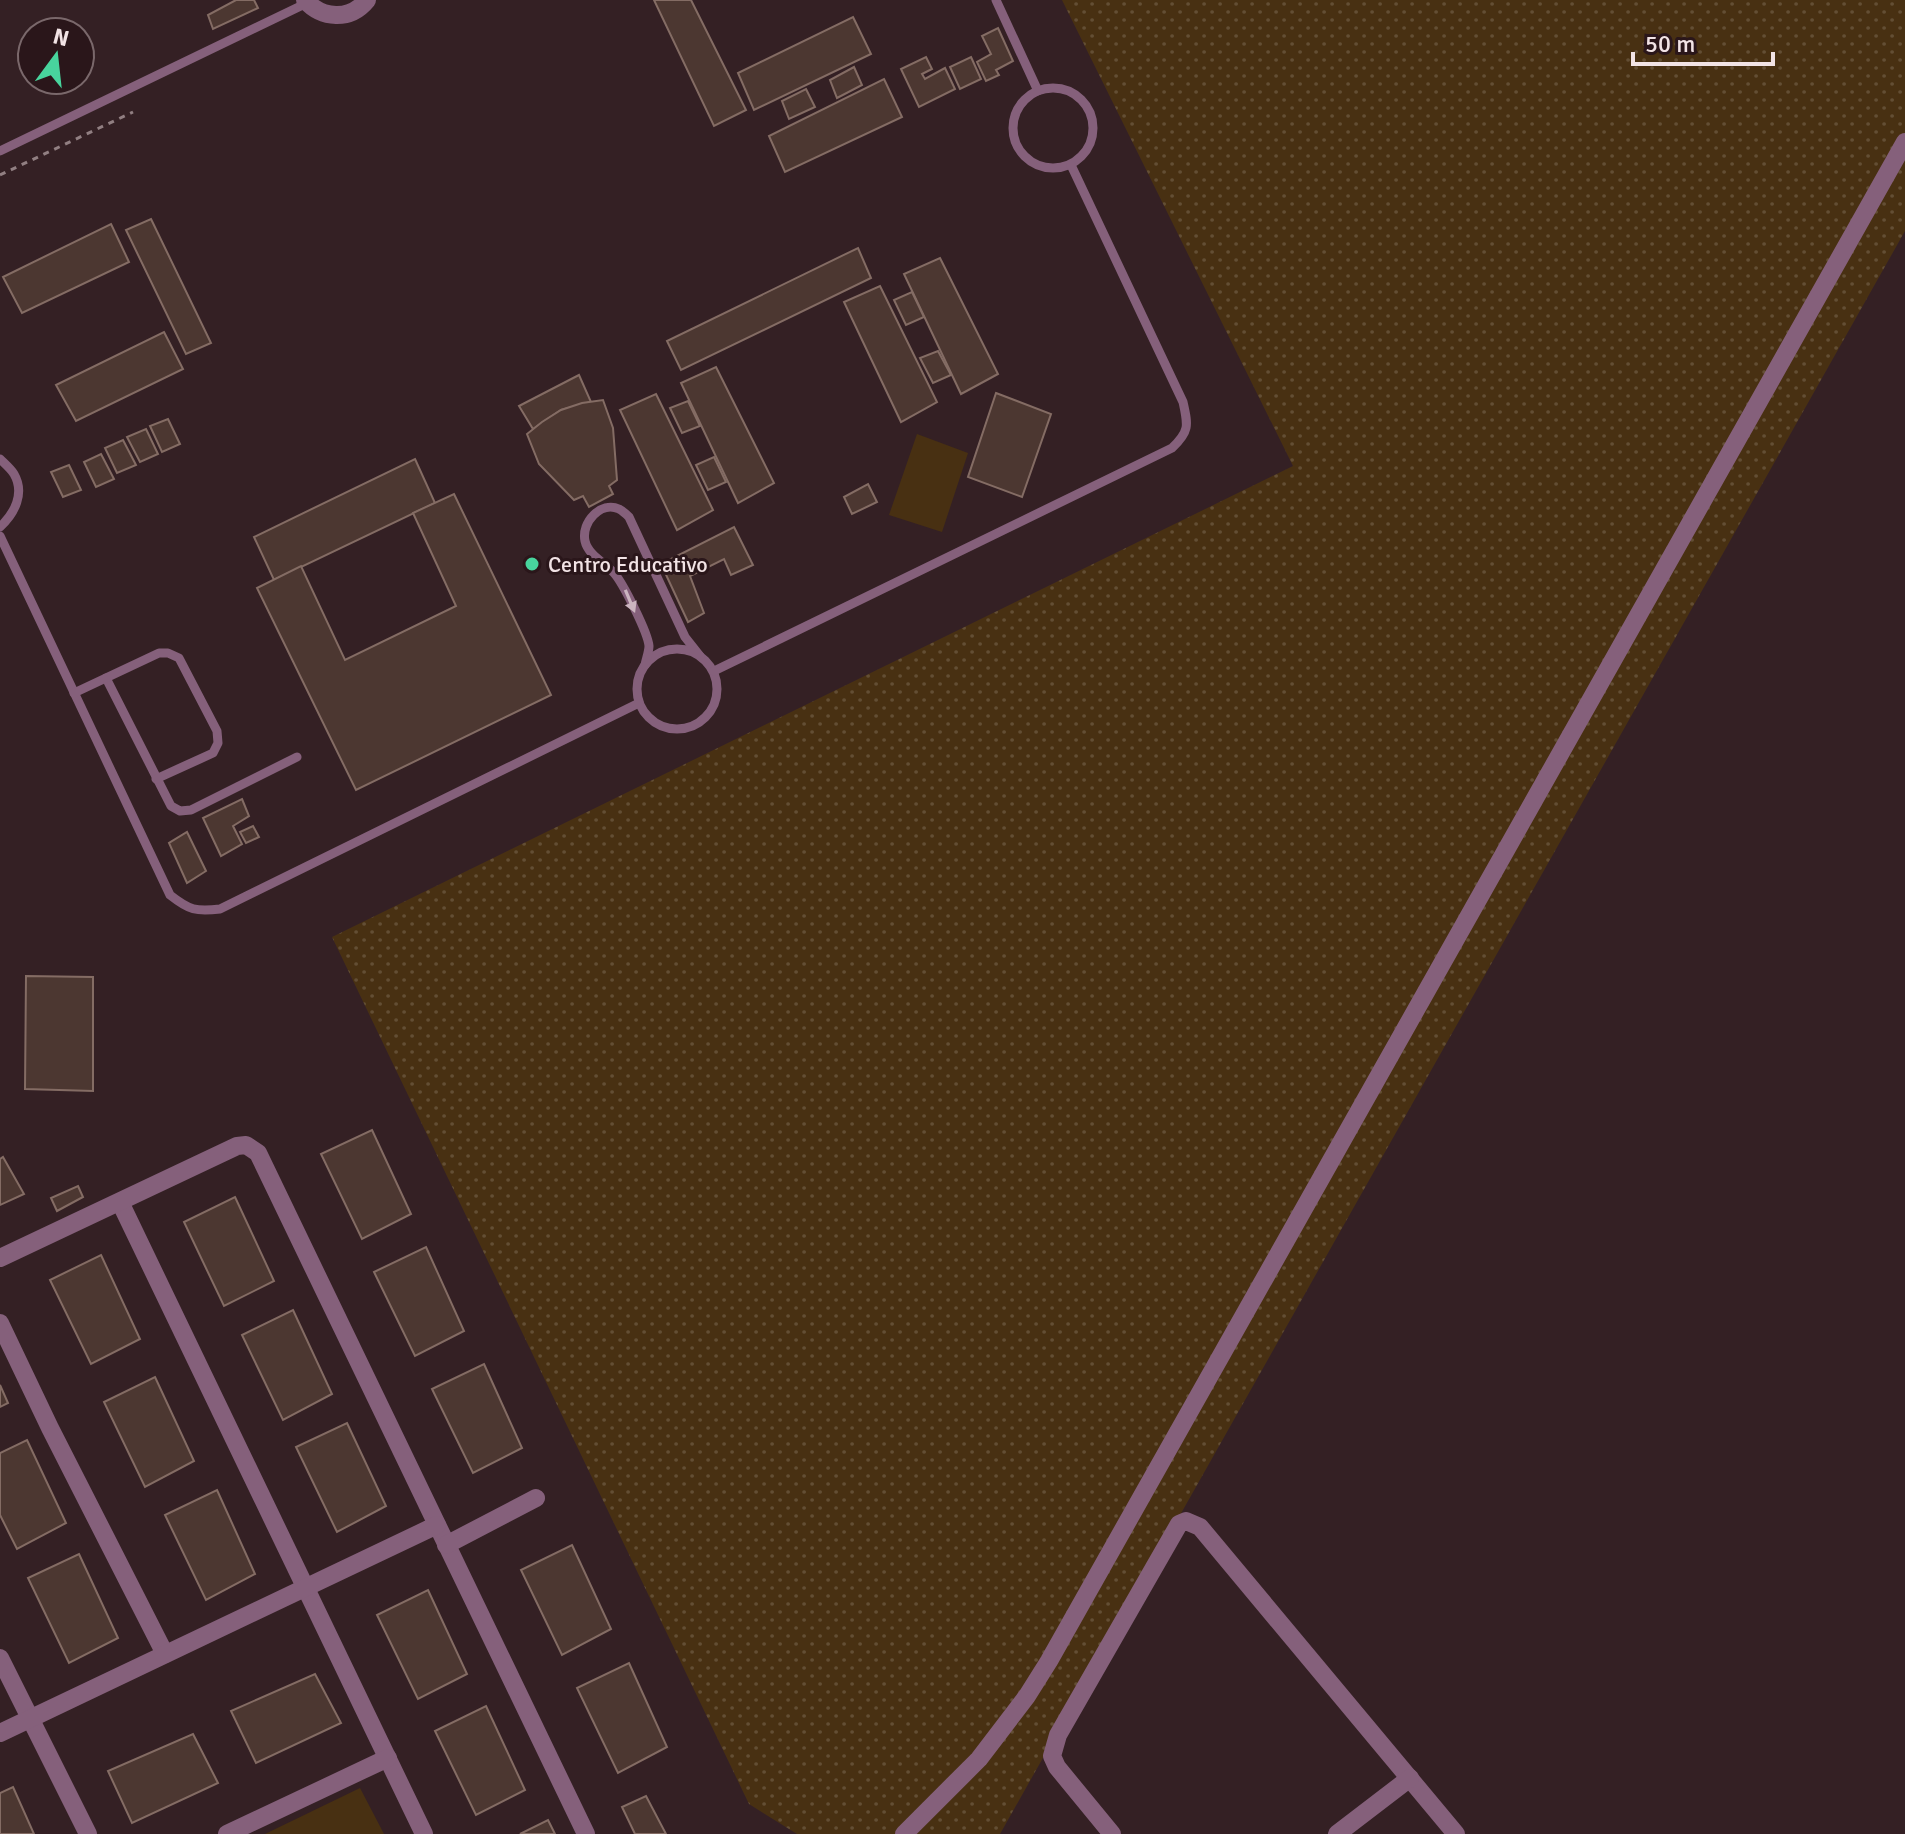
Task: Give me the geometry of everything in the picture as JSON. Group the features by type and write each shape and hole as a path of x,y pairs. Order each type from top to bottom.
{"street":[{"path":"306,1 327,15 340,15 352,12 367,0"},
{"path":"904,1834 979,1759 1027,1696 1049,1661 1905,142"},
{"path":"0,1258 237,1146 246,1145 258,1153 586,1834"},
{"path":"120,1202 424,1834"},
{"path":"0,1323 165,1654"},
{"path":"446,1545 536,1498"},
{"path":"1112,1834 1057,1767 1052,1756 1058,1735 1179,1524 1186,1521 1200,1527 1456,1834"},
{"path":"0,1733 437,1525"},
{"path":"0,1658 88,1834"},
{"path":"227,1834 388,1758"},
{"path":"1337,1834 1410,1778"}],"lane":[{"path":"996,0 1038,91"},
{"path":"0,151 306,1"},
{"path":"1051,88 1065,90 1087,106 1092,118 1090,145 1082,157 1071,165 1058,169 1033,164 1016,145 1012,132 1013,119 1018,107 1038,91 1051,88"},
{"path":"714,671 1172,448 1183,437 1187,422 1183,402 1071,165"},
{"path":"0,459 14,474 19,495 13,515 0,527"},
{"path":"606,508 618,509 629,517 685,637 714,671 718,692 715,703 711,713 694,727 672,730 652,721 639,703 637,683 649,645 624,585 585,542 586,527 593,515 606,508"},
{"path":"0,536 170,895 185,907 201,912 220,909 639,703"},
{"path":"645,665 661,652 681,649 700,656"},
{"path":"74,693 159,653 179,658 217,731 218,743 213,753 156,779"},
{"path":"106,678 171,806 180,811 191,810 297,757"}],"path":[{"path":"0,175 133,112"}],"shaded area":[{"path":"1062,0 1905,0 1905,231 1000,1834 797,1834 749,1804 332,937 1293,466"},
{"path":"917,434 968,453 942,532 889,515"},
{"path":"360,1788 384,1834 265,1834"}],"building":[{"path":"236,0 254,0 258,8 213,29 208,15"},
{"path":"654,0 691,0 746,110 714,126"},
{"path":"853,17 871,54 754,110 738,73"},
{"path":"998,28 1013,61 996,70 999,75 986,81 977,62 991,54 982,36"},
{"path":"926,57 932,69 922,74 925,79 945,68 955,89 919,107 901,69"},
{"path":"971,57 981,79 960,89 950,67"},
{"path":"854,67 862,85 837,98 830,80"},
{"path":"884,79 902,117 785,172 769,136"},
{"path":"806,89 815,107 789,119 782,101"},
{"path":"151,219 211,343 186,354 126,230"},
{"path":"111,224 129,262 22,313 3,277"},
{"path":"858,248 871,278 681,370 667,341"},
{"path":"940,258 998,374 961,394 904,274"},
{"path":"880,286 937,402 901,422 844,302"},
{"path":"912,292 924,317 906,325 894,300"},
{"path":"164,332 183,369 76,421 56,385"},
{"path":"938,351 951,375 933,383 920,358"},
{"path":"716,367 774,483 738,503 681,383"},
{"path":"579,375 591,402 561,410 533,429 519,406"},
{"path":"996,393 1051,414 1022,497 968,477"},
{"path":"656,394 713,510 677,530 620,410"},
{"path":"603,400 613,428 617,480 609,486 613,494 589,507 583,496 574,500 539,464 527,434 561,410"},
{"path":"688,401 700,426 682,433 670,408"},
{"path":"168,419 180,444 162,452 150,426"},
{"path":"146,429 158,454 140,462 127,437"},
{"path":"123,440 136,465 117,473 105,448"},
{"path":"101,454 114,479 96,487 84,462"},
{"path":"714,457 726,482 708,490 696,465"},
{"path":"415,459 435,503 274,580 254,537"},
{"path":"69,465 81,490 63,497 51,472"},
{"path":"868,484 877,502 852,514 844,497"},
{"path":"454,494 551,695 356,790 257,588 301,566 345,660 456,606 413,513"},
{"path":"734,527 753,565 731,575 724,559 690,576 704,613 688,622 661,564"},
{"path":"242,799 249,816 233,826 242,844 221,856 203,818"},
{"path":"253,826 259,837 246,843 240,832"},
{"path":"187,832 206,871 187,883 169,843"},
{"path":"26,976 93,977 93,1091 25,1089"},
{"path":"372,1130 411,1214 362,1239 321,1154"},
{"path":"3,1157 24,1194 0,1205 0,1159"},
{"path":"78,1186 83,1197 57,1211 51,1198"},
{"path":"235,1197 274,1281 224,1306 184,1222"},
{"path":"426,1247 464,1331 415,1356 374,1272"},
{"path":"101,1255 140,1339 91,1364 50,1280"},
{"path":"293,1310 332,1394 283,1420 242,1335"},
{"path":"484,1364 522,1448 473,1473 432,1389"},
{"path":"155,1377 194,1461 145,1487 104,1402"},
{"path":"0,1385 8,1403 0,1407"},
{"path":"347,1423 386,1506 337,1532 296,1447"},
{"path":"27,1440 66,1523 17,1549 0,1515 0,1453"},
{"path":"217,1490 255,1574 206,1600 165,1515"},
{"path":"572,1545 611,1629 562,1655 521,1570"},
{"path":"79,1554 118,1638 69,1663 28,1578"},
{"path":"428,1590 467,1674 418,1699 377,1615"},
{"path":"629,1663 667,1747 618,1773 577,1688"},
{"path":"315,1674 341,1723 256,1763 231,1711"},
{"path":"486,1706 525,1790 476,1815 435,1731"},
{"path":"193,1734 218,1783 132,1823 108,1771"},
{"path":"13,1787 34,1834 0,1834 0,1793"},
{"path":"646,1796 666,1834 635,1834 622,1807"},
{"path":"548,1820 555,1834 520,1834"}],"place":[{"name":"Centro Educativo","path":"532,564"}]}
